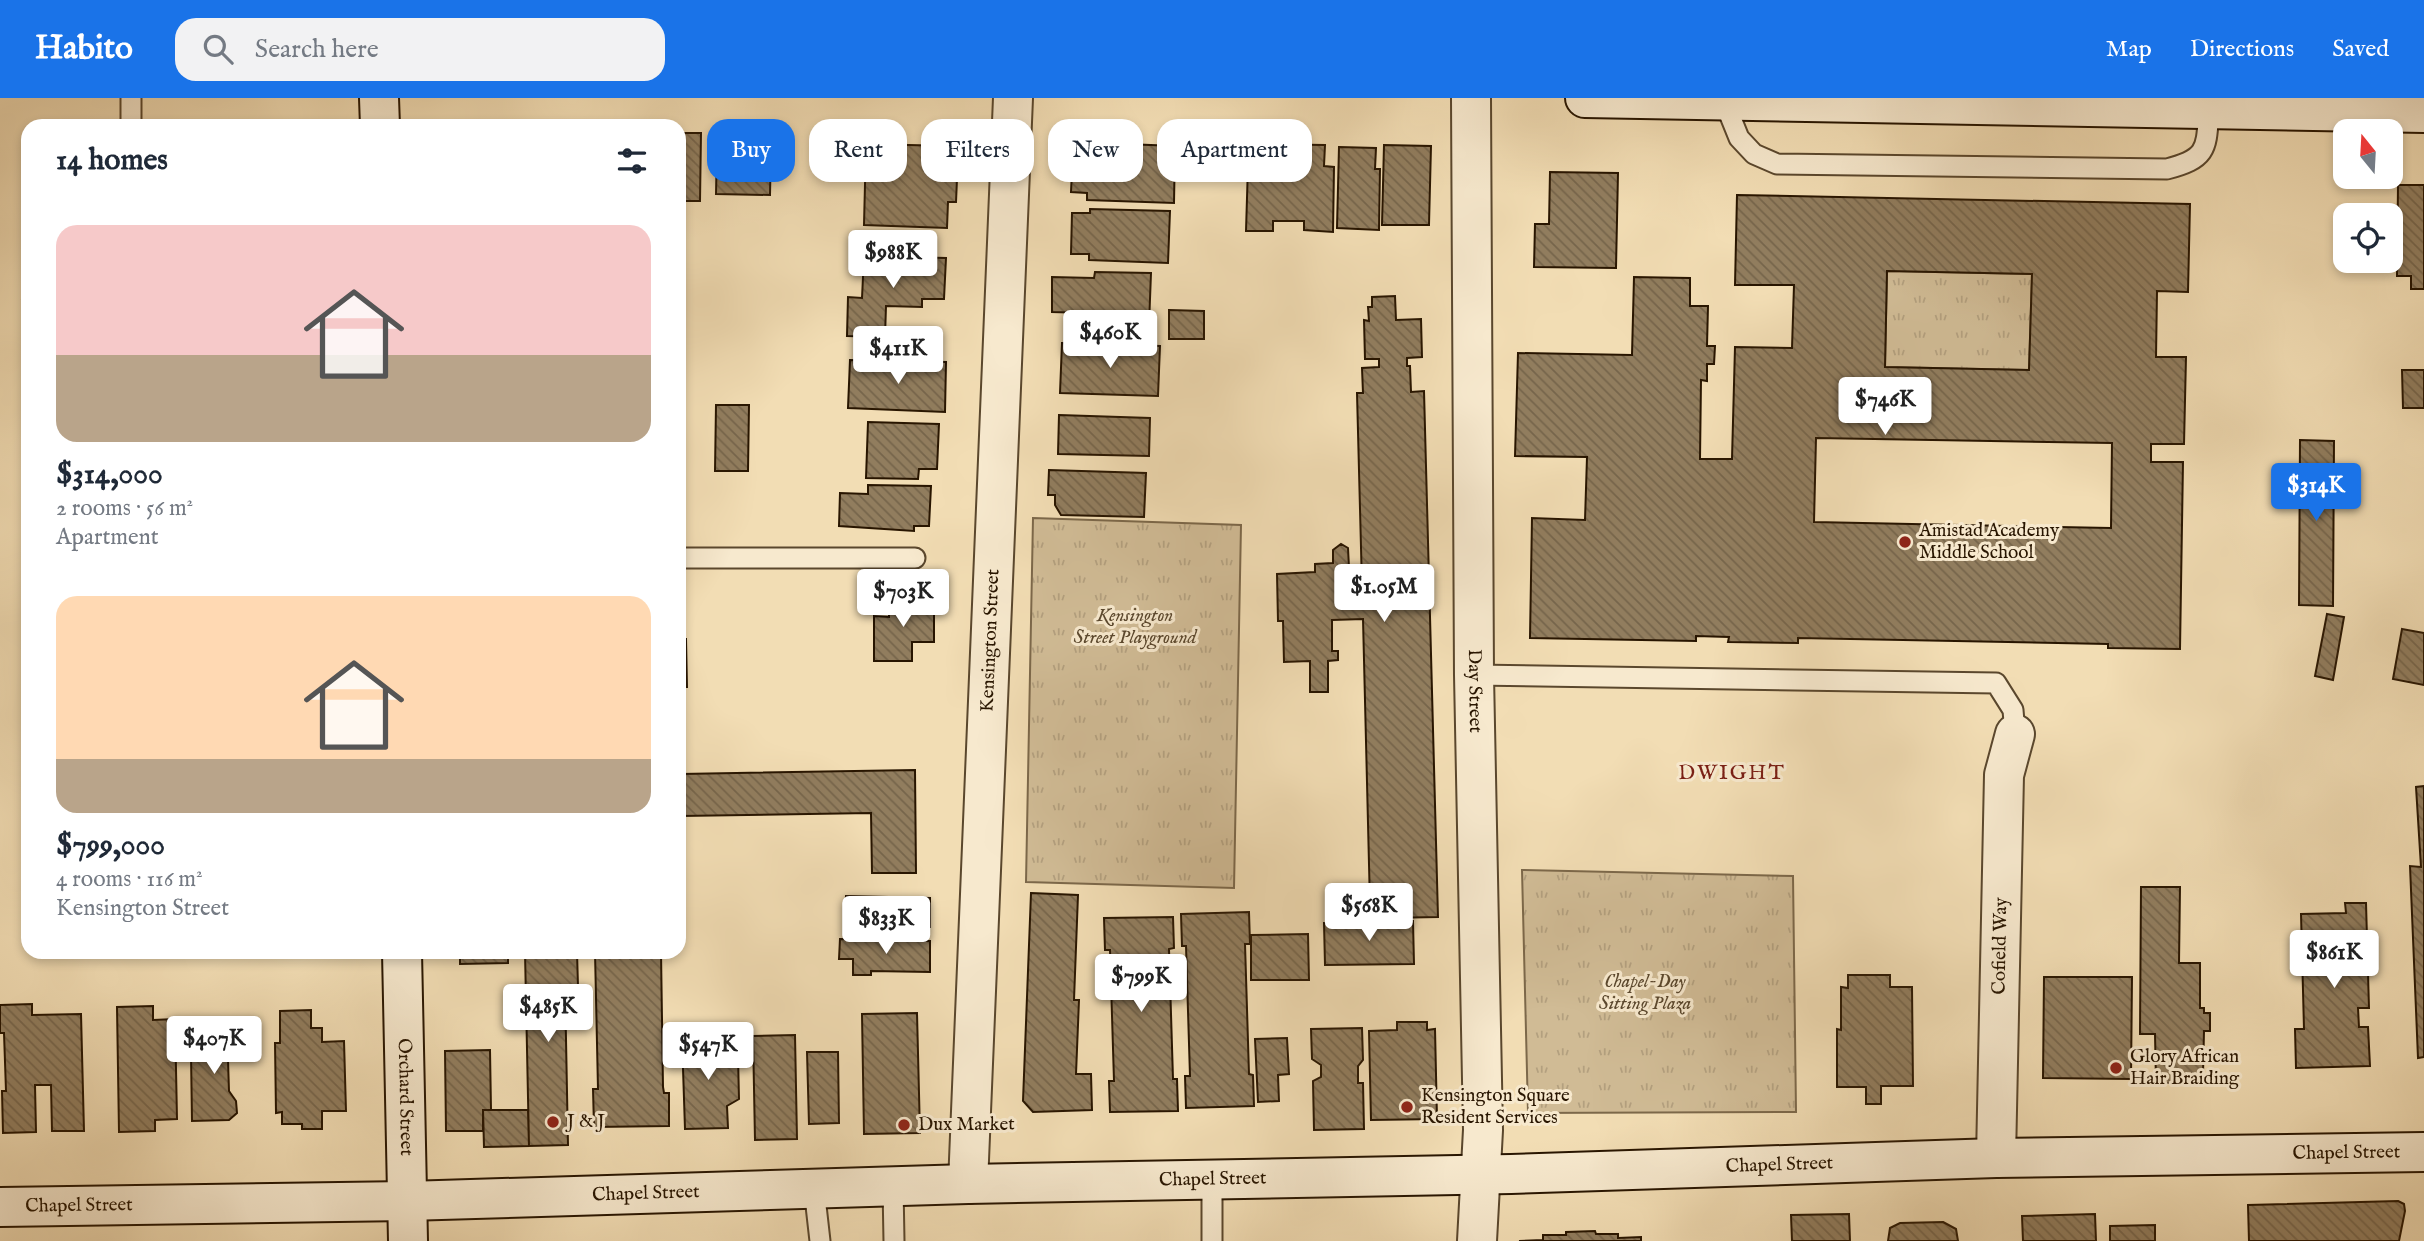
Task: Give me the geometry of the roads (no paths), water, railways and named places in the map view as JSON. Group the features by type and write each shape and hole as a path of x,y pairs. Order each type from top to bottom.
{"main road":[{"path":"379,98 380,119"},
{"name":"Kensington Street","path":"968,1184 1013,98"},
{"name":"Day Street","path":"1471,98 1474,676 1483,1130 1477,1241"},
{"path":"1584,98 1949,101 2209,109 2372,105 2424,113"},
{"name":"Cofield Way","path":"1996,1158 2004,775 2015,734"},
{"name":"Orchard Street","path":"402,959 408,1241"},
{"name":"Chapel Street","path":"0,1207 407,1201 968,1184 1480,1175 1996,1158 2424,1152"}],"lane":[{"path":"131,98 131,119"},
{"path":"1724,99 1739,138 1754,154 1777,164 2167,169 2191,163 2206,147 2209,109"},
{"path":"686,558 915,558"},
{"path":"1474,676 1996,683 2013,710 2015,734"},
{"path":"1212,1180 1212,1241"},
{"path":"893,1186 894,1241"},
{"path":"814,1188 820,1241"}],"place":[{"name":"Amistad Academy Middle School","path":"1905,542"},
{"name":"Glory African Hair Braiding","path":"2116,1068"},
{"name":"Kensington Square Resident Services","path":"1407,1107"},
{"name":"J & J","path":"553,1122"},
{"name":"Dux Market","path":"904,1125"}],"district":[{"name":"DWIGHT","path":"1732,773"}],"park label":[{"name":"Kensington Street Playground","path":"1135,627"},
{"name":"Chapel-Day Sitting Plaza","path":"1645,993"}]}
